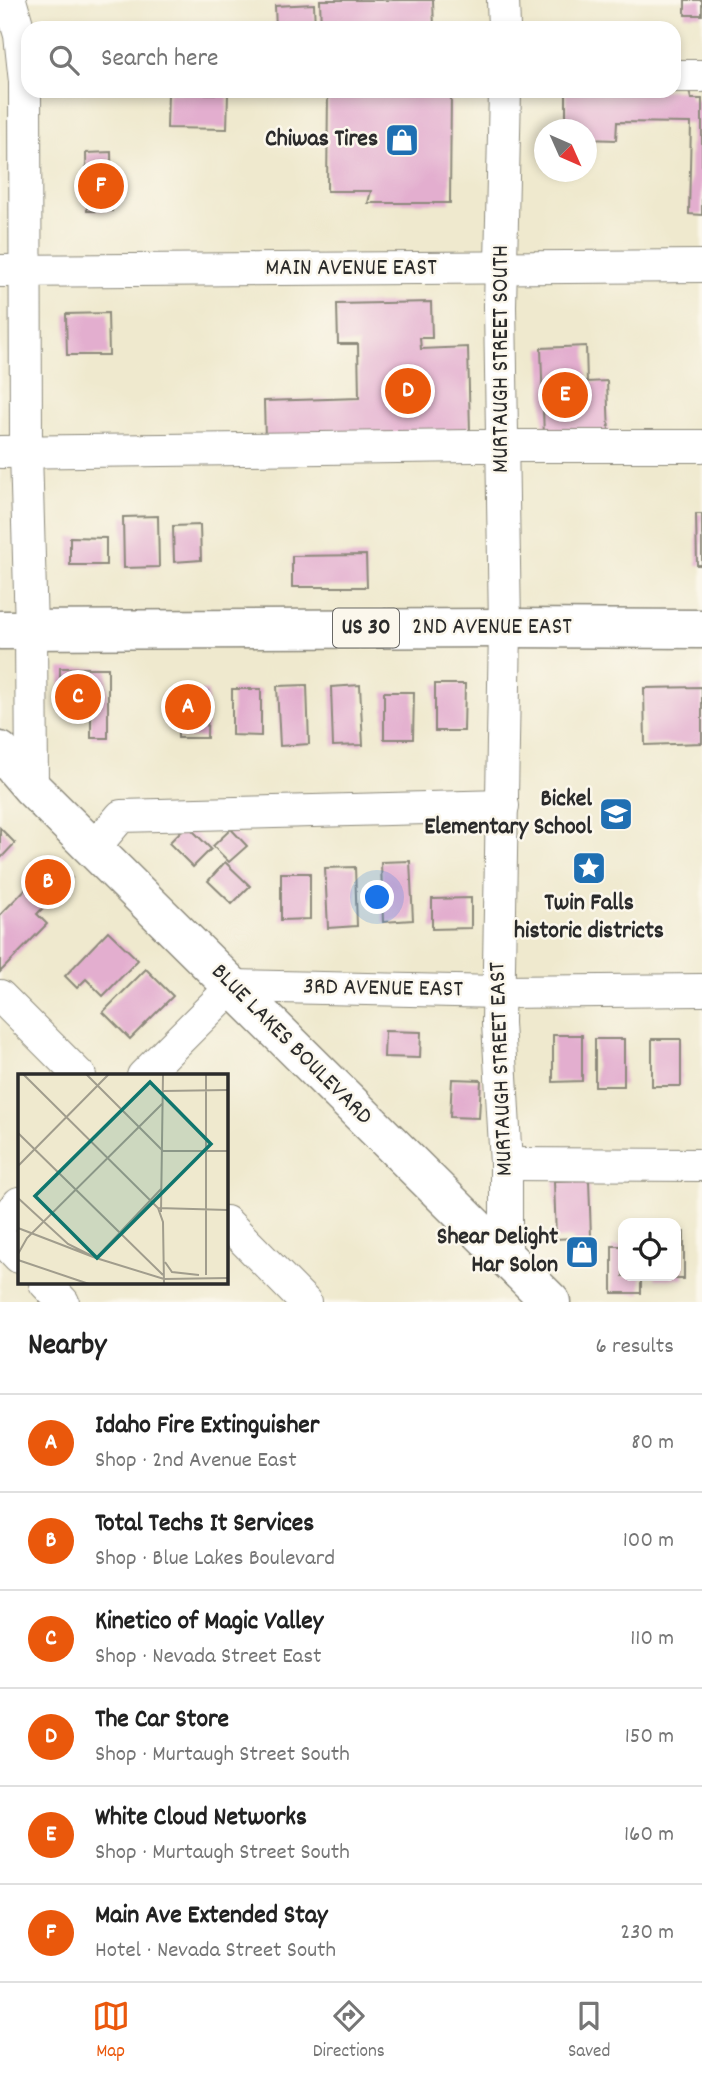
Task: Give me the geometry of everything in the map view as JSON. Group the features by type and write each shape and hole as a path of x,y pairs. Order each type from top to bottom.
{"main road":[{"name":"2ND AVENUE EAST","path":"15,630 702,629"},
{"path":"0,751 32,788"},
{"path":"0,767 32,788"},
{"name":"BLUE LAKES BOULEVARD","path":"32,788 551,1302"}],"street":[{"path":"10,0 21,42"},
{"path":"503,0 504,21"},
{"path":"681,76 702,76"},
{"path":"26,98 12,271 13,452 15,630 32,788"},
{"name":"MURTAUGH STREET SOUTH","path":"505,98 500,268 505,628"},
{"name":"MAIN AVENUE EAST","path":"12,271 702,266"},
{"path":"13,452 702,446"},
{"name":"MURTAUGH STREET EAST","path":"505,628 498,1023 506,1164 506,1258"},
{"path":"93,849 121,816 503,806"},
{"path":"146,1074 233,986"},
{"name":"3RD AVENUE EAST","path":"233,986 498,992 702,990"},
{"path":"0,996 78,1074"},
{"path":"506,1164 702,1166"},
{"path":"0,1223 18,1204"},
{"path":"228,1224 305,1302"},
{"path":"0,1237 18,1256"},
{"path":"45,1284 64,1302"}],"building":[{"path":"320,0 433,0 434,21 321,21"},
{"path":"685,0 702,0 702,15 685,15"},
{"path":"314,4 315,21 276,21 275,6"},
{"path":"681,90 689,90 691,99 702,99 702,215 689,214 691,123 617,122 616,140 597,139 597,119 566,119 566,98 681,98"},
{"path":"168,98 228,98 227,129 167,128"},
{"path":"328,98 451,98 450,203 368,203 371,191 327,191"},
{"path":"111,152 112,211 87,211 86,153"},
{"path":"431,302 432,338 420,338 421,349 468,347 470,433 265,439 264,401 359,398 358,344 338,344 337,304"},
{"path":"108,313 109,355 67,355 66,314"},
{"path":"586,346 587,382 607,381 609,434 544,437 541,348"},
{"path":"696,514 702,514 702,565 697,565"},
{"path":"158,516 159,567 124,568 123,517"},
{"path":"200,525 201,560 174,562 173,526"},
{"path":"70,537 106,538 106,565 70,565"},
{"path":"366,555 367,587 292,587 292,556"},
{"path":"60,668 108,668 108,738 91,738 91,703 60,703"},
{"path":"435,684 465,684 464,731 435,731"},
{"path":"307,685 309,744 280,746 277,686"},
{"path":"360,685 363,745 333,746 331,687"},
{"path":"702,687 702,743 645,745 644,688"},
{"path":"232,689 261,689 261,736 232,735"},
{"path":"178,691 208,691 207,738 178,738"},
{"path":"384,692 414,692 413,739 384,739"},
{"path":"187,825 211,849 193,867 169,843"},
{"path":"0,828 15,843 0,859"},
{"path":"231,829 247,846 229,862 213,846"},
{"path":"54,860 72,878 37,914 47,924 0,972 0,915"},
{"path":"410,861 413,920 383,922 381,862"},
{"path":"225,862 250,886 232,904 208,881"},
{"path":"355,867 357,926 328,928 325,868"},
{"path":"281,873 310,873 310,919 281,920"},
{"path":"471,898 471,928 432,929 432,899"},
{"path":"108,931 138,960 103,996 86,979 77,988 65,976"},
{"path":"146,969 173,996 130,1039 103,1012"},
{"path":"385,1031 421,1032 420,1058 384,1057"},
{"path":"553,1035 582,1035 582,1081 553,1082"},
{"path":"595,1039 624,1039 624,1086 595,1086"},
{"path":"652,1039 681,1039 681,1086 652,1086"},
{"path":"452,1079 481,1080 479,1118 450,1117"},
{"path":"589,1180 592,1265 574,1266 573,1238 556,1239 554,1181"},
{"path":"681,1232 684,1232 684,1279 681,1279"},
{"path":"612,1246 618,1246 618,1281 641,1281 641,1293 612,1293"}],"place":[{"name":"Chiwas Tires","path":"402,140"},
{"name":"Main Ave Extended Stay","path":"101,186"},
{"name":"The Car Store","path":"408,391"},
{"name":"White Cloud Networks","path":"565,395"},
{"name":"Kinetico of Magic Valley","path":"78,697"},
{"name":"Idaho Fire Extinguisher","path":"188,707"},
{"name":"Bickel Elementary School","path":"616,814"},
{"name":"Twin Falls historic districts","path":"589,868"},
{"name":"Total Techs It Services","path":"48,882"},
{"name":"Shear Delight Har Solon","path":"582,1252"}]}
